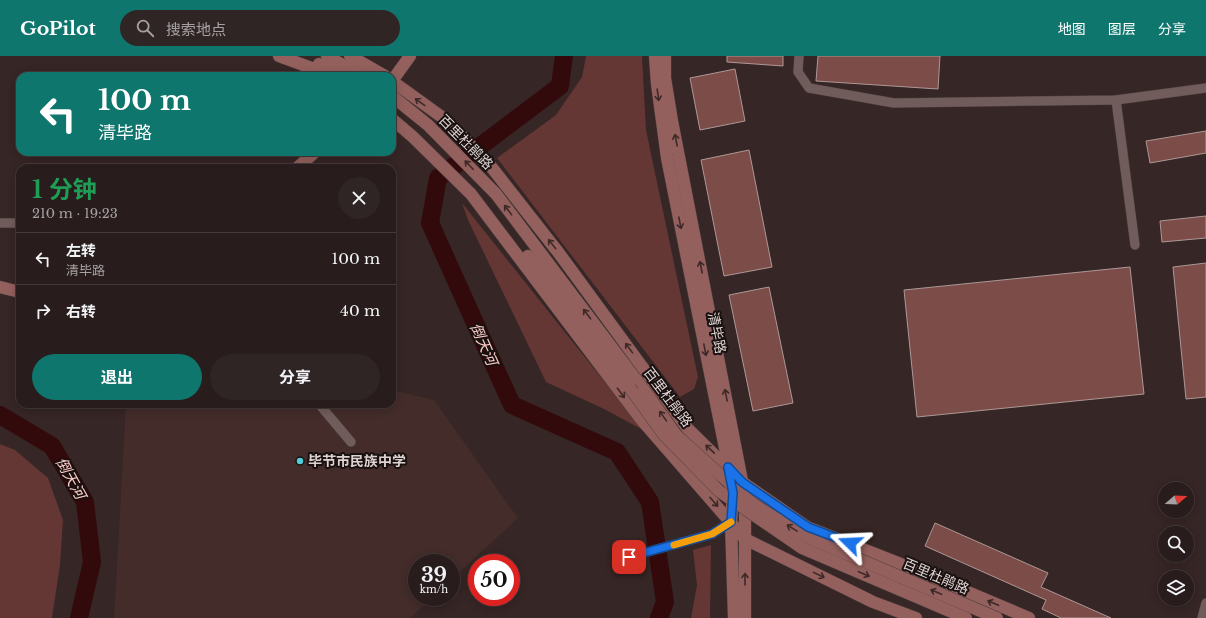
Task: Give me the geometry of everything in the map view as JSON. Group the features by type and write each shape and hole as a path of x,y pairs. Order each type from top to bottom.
{"main road":[{"path":"279,56 320,72"},
{"path":"301,56 336,72"},
{"path":"327,56 355,72"},
{"path":"350,56 378,72"},
{"path":"396,75 410,56"},
{"name":"清毕路","path":"655,56 656,84 667,158 733,493 731,522 734,618"},
{"path":"665,56 665,78 672,121 745,492 745,618"},
{"path":"396,84 448,123 489,164 558,252 687,428 742,482 808,527 906,566 1029,618"},
{"name":"百里杜鹃路","path":"396,99 428,124 496,194 644,390 676,435 754,505 809,538 998,618"},
{"name":"百里杜鹃路","path":"396,113 414,129 483,198 664,435 719,491 802,548 966,618"},
{"path":"396,122 414,137 470,194 640,418 745,539 873,602 916,618"},
{"path":"302,164 310,156"},
{"path":"0,287 16,291"}],"street":[{"path":"799,56 798,72 809,88 894,103 1116,100 1206,88"},
{"path":"1116,100 1135,245"},
{"path":"0,223 16,223"},
{"path":"322,408 351,442"},
{"path":"629,557 712,534 731,522"},
{"path":"1202,618 1206,603"}],"shaded area":[{"path":"586,56 642,56 646,130 698,377 694,389 680,397 497,158 556,115 582,77"},
{"path":"462,203 643,430 604,409 546,382 468,220"},
{"name":"毕节市民族中学","path":"396,391 434,400 518,518 479,554 468,554 468,564 460,572 460,554 408,554 408,606 423,606 410,618 114,618 126,408 396,408"},
{"path":"0,444 15,450 48,478 63,520 60,565 52,618 0,618"},
{"path":"711,545 710,618 691,618 697,585 693,550"}],"building":[{"path":"727,56 783,56 783,66 727,62"},
{"path":"818,56 940,56 938,89 816,81"},
{"path":"735,69 745,121 700,130 690,78"},
{"path":"1206,131 1206,153 1150,163 1146,141"},
{"path":"749,150 772,267 724,276 701,160"},
{"path":"1206,216 1206,238 1162,242 1160,221"},
{"path":"1206,263 1206,397 1186,399 1173,267"},
{"path":"1130,267 1144,394 917,417 904,290"},
{"path":"769,287 793,403 753,411 729,295"},
{"path":"935,523 1048,573 1041,587 1111,618 1061,618 1042,609 1046,600 925,546"}],"waterway":[{"name":"倒天河","path":"564,56 560,86 438,178 430,223 512,405 617,452 650,502 665,602 659,618"},
{"name":"倒天河","path":"0,415 52,446 85,502 92,562 79,618"}],"slow traffic":[{"path":"674,545 712,534 731,522"}],"place":[{"name":"毕节市民族中学","path":"300,461"}],"route":[{"path":"629,557 712,534 731,522 733,493 728,467 742,482 796,520 808,527 850,543"}]}
